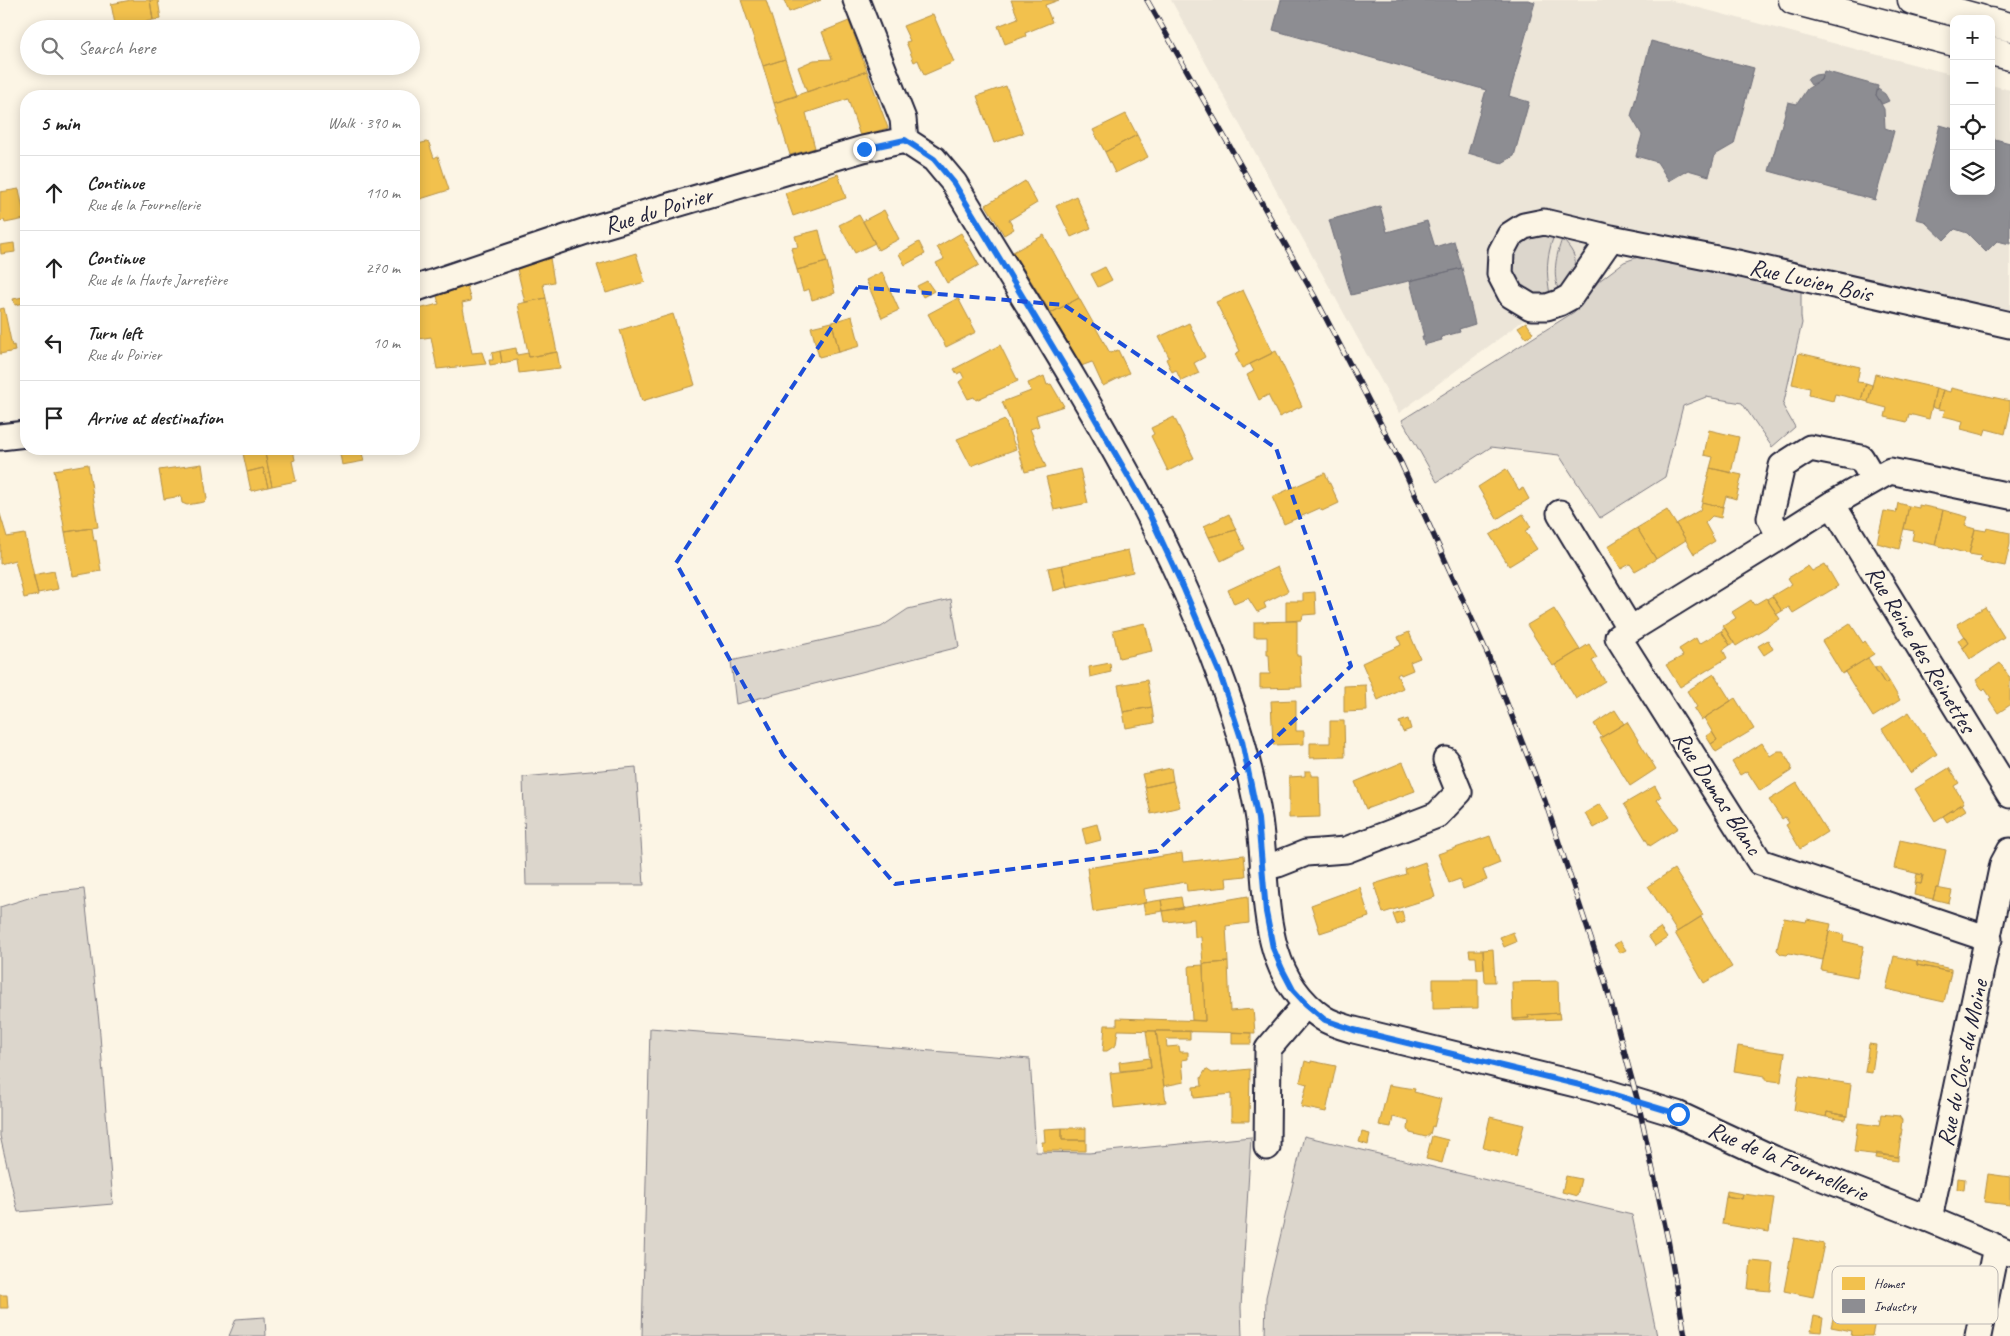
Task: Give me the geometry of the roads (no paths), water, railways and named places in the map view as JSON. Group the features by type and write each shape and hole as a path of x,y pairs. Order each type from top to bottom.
{"main road":[{"path":"1793,0 1950,41"},
{"path":"1912,0 1966,15"},
{"path":"1995,23 2010,27"},
{"path":"1995,52 2010,56"}],"street":[{"path":"856,0 903,118 905,140"},
{"name":"Rue du Poirier","path":"420,287 595,228 864,149 905,140"},
{"name":"Rue de la Fournellerie","path":"905,140 934,159 954,183 1077,387 1146,507 1184,589 1220,674 1242,741 1258,819 1266,912 1273,948 1293,990 1306,1004 1325,1020 1354,1030 1592,1088 1678,1114 1774,1159 1930,1219 2003,1250"},
{"name":"Rue Lucien Bois","path":"1611,238 1737,263 2010,325"},
{"path":"0,437 20,435"},
{"path":"1780,538 1770,518 1782,466 1802,452 1810,448 1861,458 1874,480"},
{"path":"1560,512 1630,629 1890,470 2010,496"},
{"name":"Rue Reine des Reinettes","path":"1832,504 2010,795"},
{"name":"Rue Damas Blanc","path":"1630,629 1618,637 1760,862 1989,939"},
{"path":"1263,868 1306,853 1346,850 1437,815 1459,792 1446,760"},
{"name":"Rue du Clos du Moine","path":"1930,1219 2003,864 2010,850"},
{"path":"1266,1147 1268,1049 1306,1004"},
{"path":"1998,1267 2003,1250"}],"railway":[{"path":"1147,0 1315,297 1401,463 1488,655 1545,801 1605,981 1638,1102 1668,1240 1685,1336"}]}
